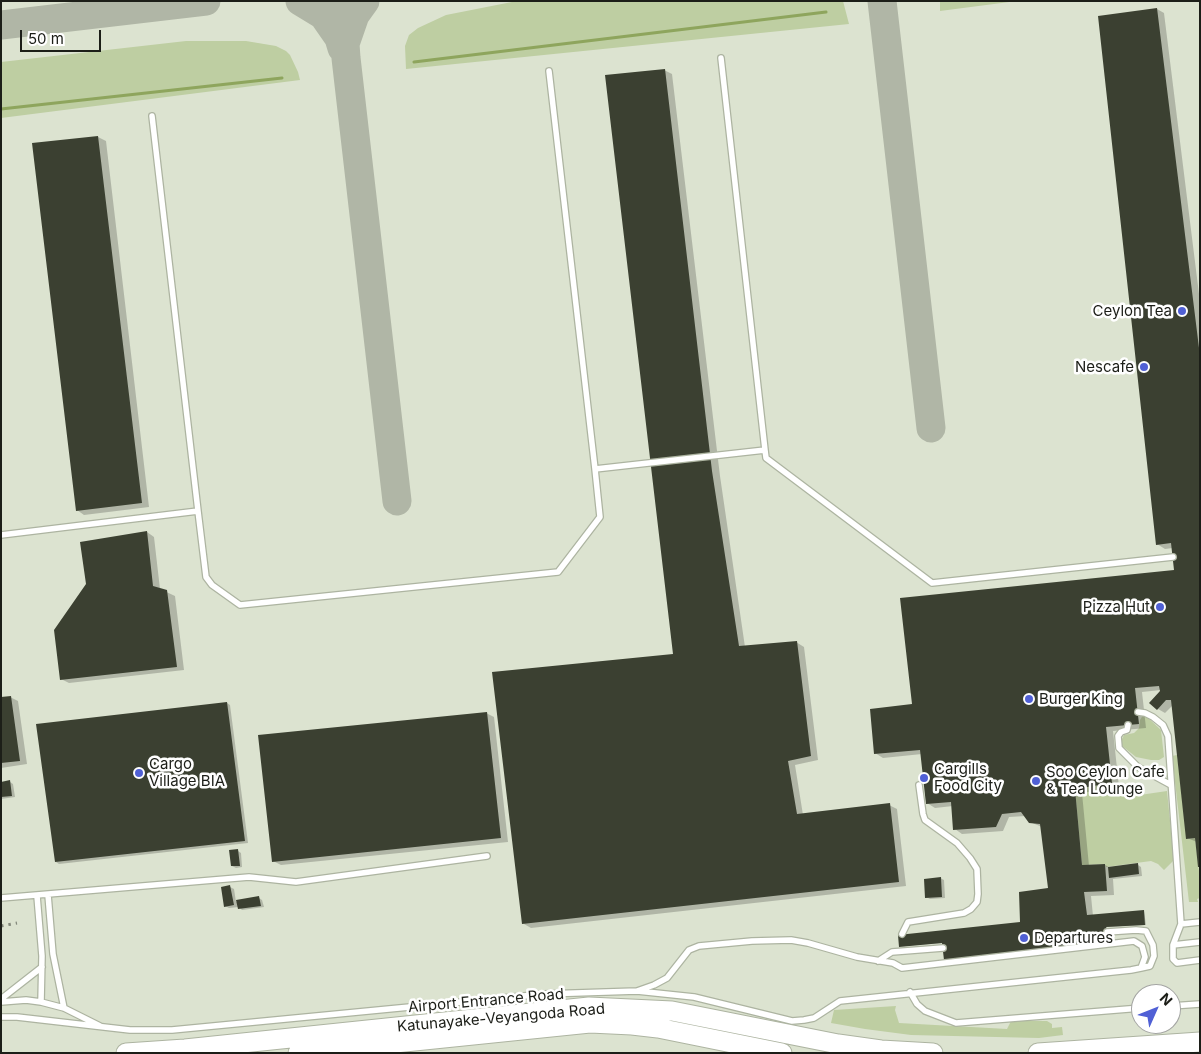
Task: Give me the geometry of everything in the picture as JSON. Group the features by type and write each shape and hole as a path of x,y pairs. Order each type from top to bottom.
{"main road":[{"name":"Katunayake-Veyangoda Road","path":"126,1053 319,1036 590,1007 672,1011 761,1042"},
{"name":"Katunayake-Veyangoda Road","path":"298,1053 590,1023 632,1025 761,1042 838,1044 881,1050 933,1053"},
{"path":"1038,1053 1200,1042"}],"lane":[{"path":"721,58 766,458 932,584 1173,557"},
{"path":"152,116 206,577 212,585 240,605 558,572 600,518 549,71"},
{"path":"595,469 765,450"},
{"path":"1,535 198,511"},
{"path":"1138,712 1153,716 1167,730 1181,924 1173,945 1173,959 1177,962 1200,960"},
{"path":"1128,725 1127,730 1118,736 1119,748 1138,768 1171,785"},
{"path":"902,934 908,922 964,913 977,902 978,894 977,869 957,843 926,820 923,814 919,785"},
{"path":"1,898 249,877 296,882 487,856"},
{"path":"48,895 53,954 64,1008"},
{"path":"37,896 42,967 41,1002"},
{"path":"1181,924 1200,922"},
{"path":"637,991 694,997 792,1021 814,1018 840,1001 910,992 1131,970 1150,966 1154,956 1153,945 1146,931 1107,932"},
{"name":"Airport Entrance Road","path":"1,1017 17,1016 104,1028 172,1030 544,994 637,991 667,978 682,956 689,950 699,946 752,941 791,940 808,943 857,957 893,963 902,968 1134,941 1142,946 1145,957 1141,968"},
{"path":"1173,945 1200,942"},
{"path":"878,960 898,948 943,948"},
{"path":"1,1000 42,967"},
{"path":"910,992 917,1004 925,1011 956,1023 1131,1009"},
{"path":"1,1000 26,1000 64,1008 104,1028"},
{"path":"1181,1005 1200,1004"}],"green space":[{"path":"517,1 843,1 849,24 406,69 405,46 409,35 418,28 446,15"},
{"path":"940,1 1017,1 940,11"},
{"path":"186,41 246,41 276,46 290,55 300,80 1,118 1,62"},
{"path":"1143,715 1161,730 1164,757 1159,760 1136,757 1121,745 1124,735 1134,733 1139,728"},
{"path":"1177,755 1187,839 1195,838 1200,879 1200,898 1197,899 1198,902 1189,902 1172,756"},
{"path":"1112,783 1113,786 1121,784 1133,796 1167,791 1174,860 1164,870 1158,864 1151,861 1106,867 1105,864 1082,865 1075,789"},
{"path":"896,1006 895,1010 899,1023 1007,1029 1011,1021 1047,1021 1052,1024 1052,1028 1062,1027 1063,1035 1039,1038 911,1035 831,1023 834,1010"}],"building":[{"path":"1157,8 1200,356 1200,867 1198,867 1195,838 1186,839 1171,700 1166,700 1157,710 1149,703 1160,691 1159,686 1135,688 1139,724 1106,727 1112,783 1075,789 1082,865 1105,864 1107,891 1084,892 1087,915 1144,910 1145,925 1106,927 1108,944 944,960 942,943 899,947 898,935 1020,922 1019,892 1048,888 1040,824 1029,823 1021,812 1002,814 996,827 953,830 951,802 926,804 920,750 874,754 870,709 912,704 900,598 1174,570 1171,543 1156,545 1098,16"},
{"path":"665,69 712,471 739,646 797,641 811,756 788,761 797,814 890,803 899,882 522,924 492,672 673,654 605,75"},
{"path":"98,136 142,503 76,511 32,143"},
{"path":"147,531 153,586 167,590 177,667 60,680 54,630 86,584 80,542"},
{"path":"11,696 20,761 1,763 1,697"},
{"name":"Cargo Village BIA","path":"227,702 245,841 55,862 36,724"},
{"path":"487,712 501,838 272,862 258,735"},
{"path":"10,780 12,796 1,797 1,782"},
{"path":"238,849 240,866 231,866 229,850"},
{"path":"1138,863 1139,874 1109,878 1108,867"},
{"path":"941,877 942,897 925,898 924,879"},
{"path":"230,885 234,905 224,907 221,887"},
{"path":"259,896 261,906 238,909 236,900"}],"waterway":[{"path":"414,62 826,12"},
{"path":"1,109 282,78"}],"taxiway":[{"path":"1,25 206,1"},
{"path":"300,1 323,15 339,38 342,48"},
{"path":"342,1 346,58 397,501"},
{"path":"346,41 355,15 365,1"},
{"path":"882,1 931,428"}],"railway":[{"path":"1,926 17,923"}],"place":[{"name":"Ceylon Tea","path":"1182,311"},
{"name":"Nescafe","path":"1144,367"},
{"name":"Pizza Hut","path":"1160,607"},
{"name":"Burger King","path":"1029,699"},
{"name":"Cargo Village BIA","path":"139,773"},
{"name":"Cargills Food City","path":"924,778"},
{"name":"Soo Ceylon Cafe & Tea Lounge","path":"1036,781"},
{"name":"Departures","path":"1024,938"}]}
